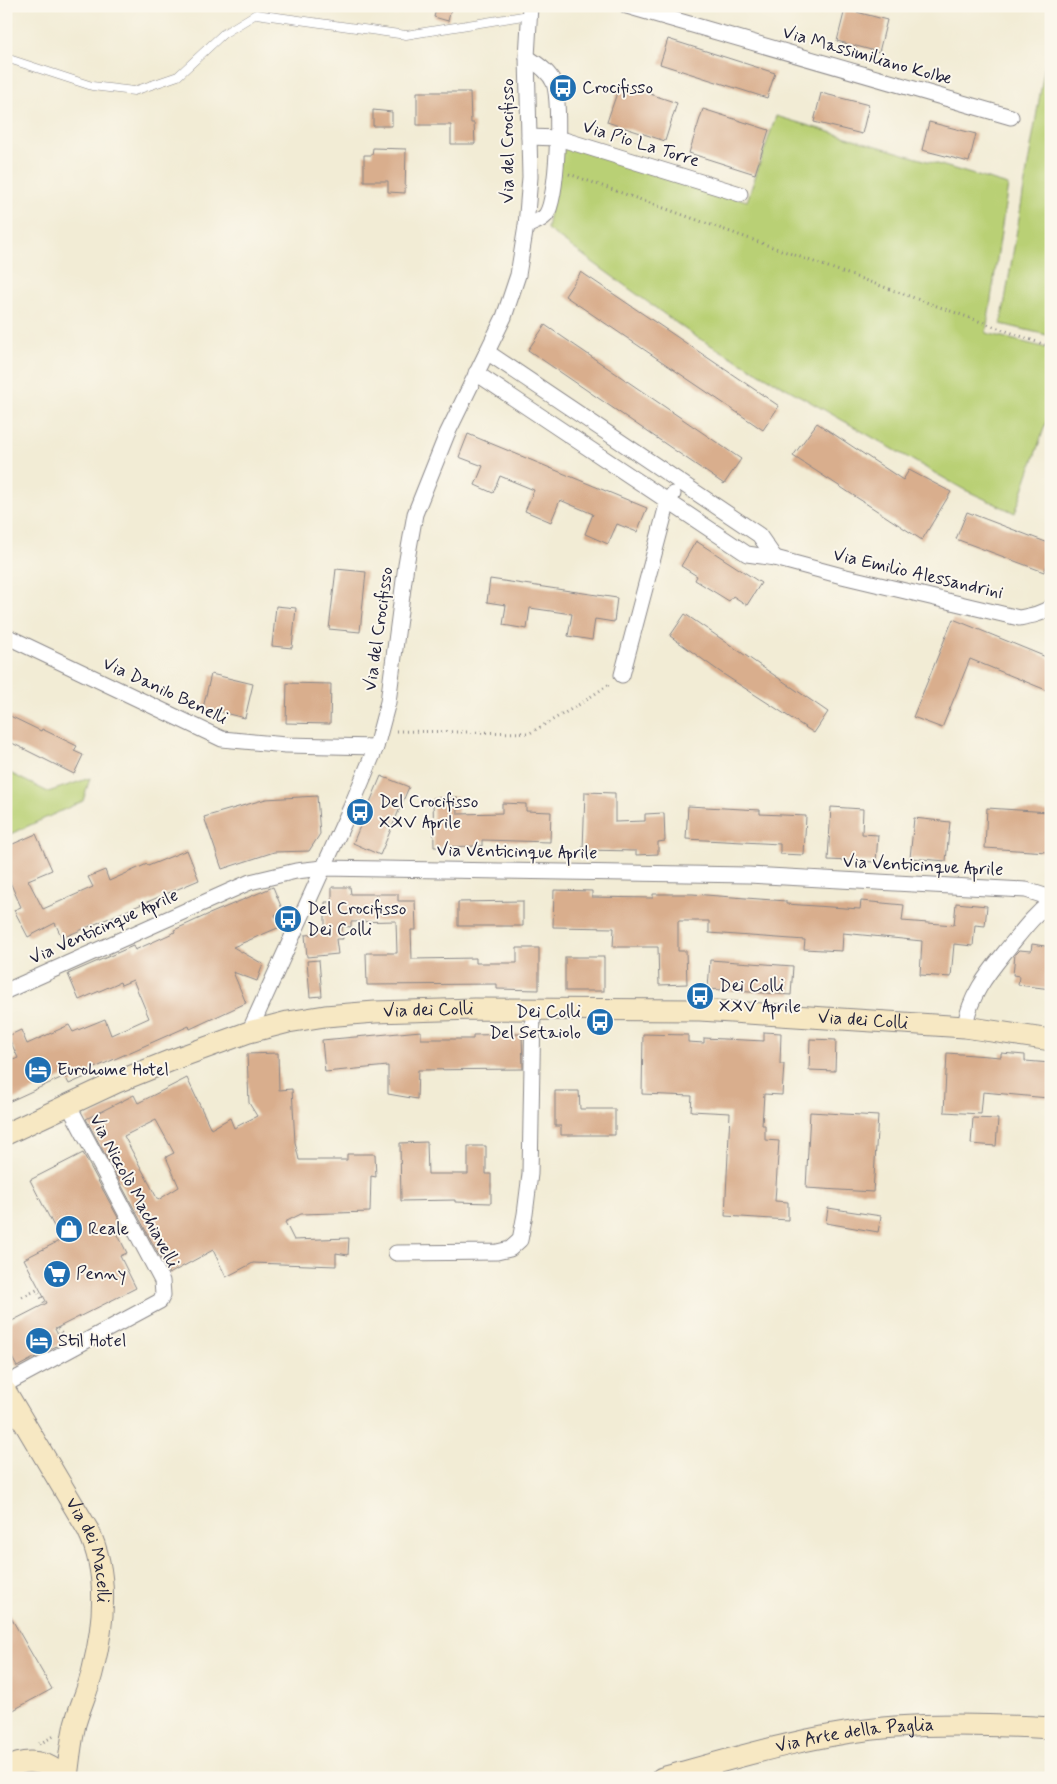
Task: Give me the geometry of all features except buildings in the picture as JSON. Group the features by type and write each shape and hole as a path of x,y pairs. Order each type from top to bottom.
{"street":[{"name":"Via Massimiliano Kolbe","path":"627,6 1011,117"},
{"name":"Via del Crocifisso","path":"249,1032 351,807 376,746 388,702 406,566 415,514 447,434 504,317 518,275 526,226 530,177 527,57 529,11"},
{"name":"Via del Crocifisso","path":"526,226 546,216 550,206 557,169 558,138 554,84 550,75 527,57"},
{"name":"Via Pio La Torre","path":"529,137 558,138 740,194"},
{"path":"486,352 759,535 775,558"},
{"name":"Via Emilio Alessandrini","path":"476,373 747,554 775,558 1018,618 1032,616 1051,607"},
{"path":"622,675 668,501 681,482"},
{"name":"Via Danilo Benelli","path":"6,636 222,739 286,745 376,746"},
{"name":"Via Venticinque Aprile","path":"6,991 250,882 296,871 323,868 749,875 1026,890 1051,898"},
{"path":"965,1027 973,1000 983,980 1035,914 1051,902"},
{"path":"396,1253 497,1252 510,1250 520,1240 530,1174 533,1009"},
{"name":"Via dei Colli","path":"6,1134 118,1082 249,1032 288,1022 325,1016 375,1012 533,1009 732,1011 965,1027 1051,1040"},
{"name":"Via Niccolò Machiavelli","path":"6,1384 160,1301 163,1294 162,1281 85,1140 68,1104"},
{"name":"Via dei Macelli","path":"6,1392 88,1530 95,1544 101,1569 100,1639 93,1671 68,1728 66,1778"},
{"name":"Via Arte della Paglia","path":"662,1778 818,1738 895,1727 986,1724 1051,1728"},
{"path":"6,1769 14,1764 28,1761 43,1763 66,1778"}],"lane":[{"path":"6,58 92,86 134,92 178,76 223,34 256,14 406,34 529,11"}],"path":[{"path":"557,169 1051,347"},
{"path":"380,730 530,733 580,704 622,675"},
{"path":"22,1297 38,1289 45,1304"},
{"path":"58,1328 63,1337"},
{"path":"33,1747 68,1728"}],"green space":[{"path":"1051,29 1051,224 1044,253 1051,255 1051,336 1001,324"},
{"path":"776,116 1008,185 986,333 1051,349 1051,408 1015,513 963,489 693,335 547,229 561,143 747,201"},
{"path":"6,771 48,792 90,778 83,801 6,836"}],"place":[{"name":"Crocifisso","path":"563,88"},
{"name":"Del Crocifisso XXV Aprile","path":"360,812"},
{"name":"Del Crocifisso Dei Colli","path":"288,919"},
{"name":"Dei Colli XXV Aprile","path":"700,996"},
{"name":"Dei Colli Del Setaiolo","path":"600,1022"},
{"name":"Eurohome Hotel","path":"38,1070"},
{"name":"Reale","path":"69,1229"},
{"name":"Penny","path":"57,1274"},
{"name":"Stil Hotel","path":"39,1341"}]}
